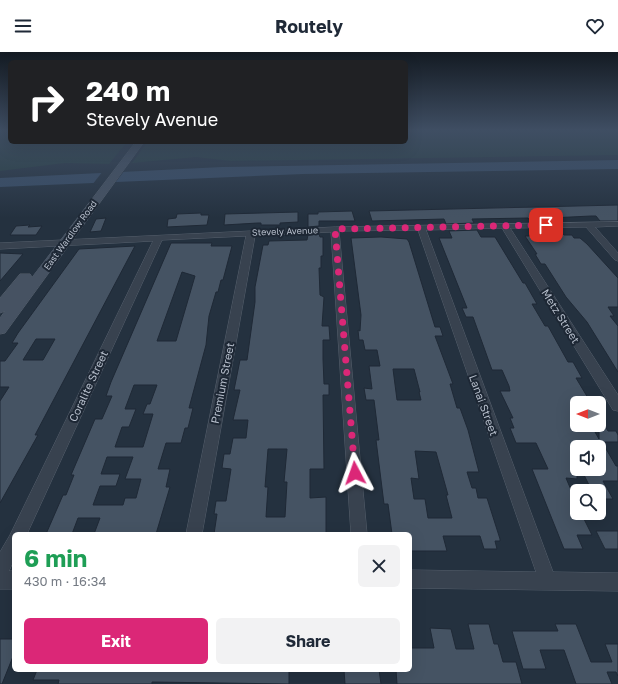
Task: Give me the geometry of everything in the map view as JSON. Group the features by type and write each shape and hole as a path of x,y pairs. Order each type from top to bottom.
{"main road":[{"name":"East Wardlow Road","path":"0,308 59,242 122,160"},
{"name":"East Wardlow Road","path":"0,329 59,242"}],"street":[{"path":"588,224 618,258"},
{"name":"Stevely Avenue","path":"0,246 251,232 335,229 618,224"},
{"name":"Metz Street","path":"504,225 618,406"},
{"name":"Lanai Street","path":"421,228 548,582"},
{"path":"335,229 359,532"},
{"name":"Premium Street","path":"194,532 251,232"},
{"name":"Coralite Street","path":"19,532 159,237"},
{"path":"0,571 12,546"},
{"path":"412,579 618,582"},
{"path":"0,580 12,580"}],"green space":[{"path":"0,159 113,159 109,164 65,163 0,171"},
{"path":"135,159 169,159 132,163"},
{"path":"218,159 328,159 231,161"}],"water":[{"path":"618,160 618,169 303,174 0,187 0,178 222,167"}],"pier":[{"path":"125,170 115,183 92,185 103,171"}],"building":[{"path":"618,205 618,221 600,221 596,216 591,216 550,218 553,222 531,222 528,218 472,219 474,223 446,224 444,219 372,221 369,211"},
{"path":"352,211 355,221 319,221 319,226 308,227 308,214 318,214 318,212"},
{"path":"298,212 298,222 280,223 280,225 261,225 261,223 258,223 224,225 225,214"},
{"path":"201,213 201,215 209,215 207,225 167,227 168,219 176,218 177,214"},
{"path":"106,218 101,231 90,232 96,219"},
{"path":"30,225 28,227 42,226 36,235 10,235 16,226"},
{"path":"536,229 559,229 564,235 572,235 574,238 580,238 618,278 618,307 608,307 614,316 610,316 618,326 618,372 587,322 566,297 545,264 541,264 535,254 537,254 525,236 540,236"},
{"path":"477,230 481,237 495,237 537,304 532,304 545,326 548,326 568,362 573,362 582,378 576,378 587,396 570,396 570,432 595,432 599,439 599,432 606,432 606,427 608,431 616,431 618,435 618,442 606,442 606,440 570,440 570,476 577,476 577,479 566,478 570,487 570,520 584,520 592,535 577,535 583,549 564,549 532,469 548,469 536,443 516,443 510,428 514,428 510,418 513,418 500,391 510,391 509,386 502,370 492,370 473,317 466,317 462,308 467,308 439,238 452,238 449,231"},
{"path":"319,234 320,237 323,237 323,256 321,256 321,268 319,268 320,295 324,297 322,326 329,326 330,340 323,340 324,384 329,384 329,395 323,395 324,469 310,469 310,498 326,497 326,532 214,532 217,514 214,514 216,501 226,501 231,469 222,468 224,454 230,454 233,438 246,438 248,420 233,420 240,390 234,390 240,360 247,360 255,302 255,287 263,245 268,245 269,241 307,240 308,235","holes":["268,449 287,449 284,482 287,482 285,517 266,517 268,487 265,487"]},
{"path":"381,237 407,239 435,327 440,327 443,336 435,336 453,384 450,384 457,408 460,408 468,430 479,472 467,472 472,488 476,488 478,498 487,498 500,539 500,541 495,541 497,549 484,549 480,536 443,536 447,551 412,551 412,532 392,532 388,504 384,504 376,440 379,440 374,400 366,400 364,388 372,389 369,366 380,366 377,350 365,350 363,340 359,340 358,330 360,331 361,315 351,238","holes":["393,369 414,369 421,400 397,400","415,451 436,452 448,495 446,495 452,518 428,518 425,499 414,499 411,478 419,479"]},
{"path":"171,243 212,243 211,246 232,246 223,280 221,280 218,292 216,292 209,316 206,345 189,408 193,408 188,428 185,428 181,443 166,443 158,469 170,469 166,487 170,487 157,532 95,532 100,518 78,518 73,532 47,532 63,495 66,495 74,475 71,475 95,419 102,419 112,396 106,396","holes":["182,272 195,276 176,341 157,341","134,385 157,385 150,404 147,404 143,414 153,414 143,447 115,447 122,427 129,427 136,409 125,409","107,457 133,457 125,479 141,479 136,498 125,498 123,505 93,505 100,486 116,486 120,474 101,474"]},
{"path":"135,246 35,435 38,435 0,503 0,401 9,387 0,387 0,361 5,361 18,343 12,343 79,249","holes":["36,339 55,339 43,360 23,360"]},
{"path":"0,253 23,254 0,281"},
{"path":"606,449 616,466 618,466 618,481 603,481 605,484 588,484 584,476 606,476"},
{"path":"606,486 613,499 606,499"},
{"path":"596,531 618,531 618,549 605,549"},
{"path":"468,624 489,624 494,644 498,644 503,662 516,662 522,684 397,684 396,672 412,672 412,648 434,648 430,628 451,629 456,649 474,649"},
{"path":"555,624 576,624 591,662 612,662 605,644 618,644 618,676 616,672 607,672 612,684 576,684 564,650 540,650 546,669 523,669 512,631 558,631"},
{"path":"0,639 12,639 12,659 2,684 0,684"},
{"path":"36,672 289,672 289,684 152,682 152,684 58,684 59,680 33,680"},
{"path":"344,672 379,672 381,684 345,684"}],"route":[{"path":"355,473 335,229 546,225"}]}
